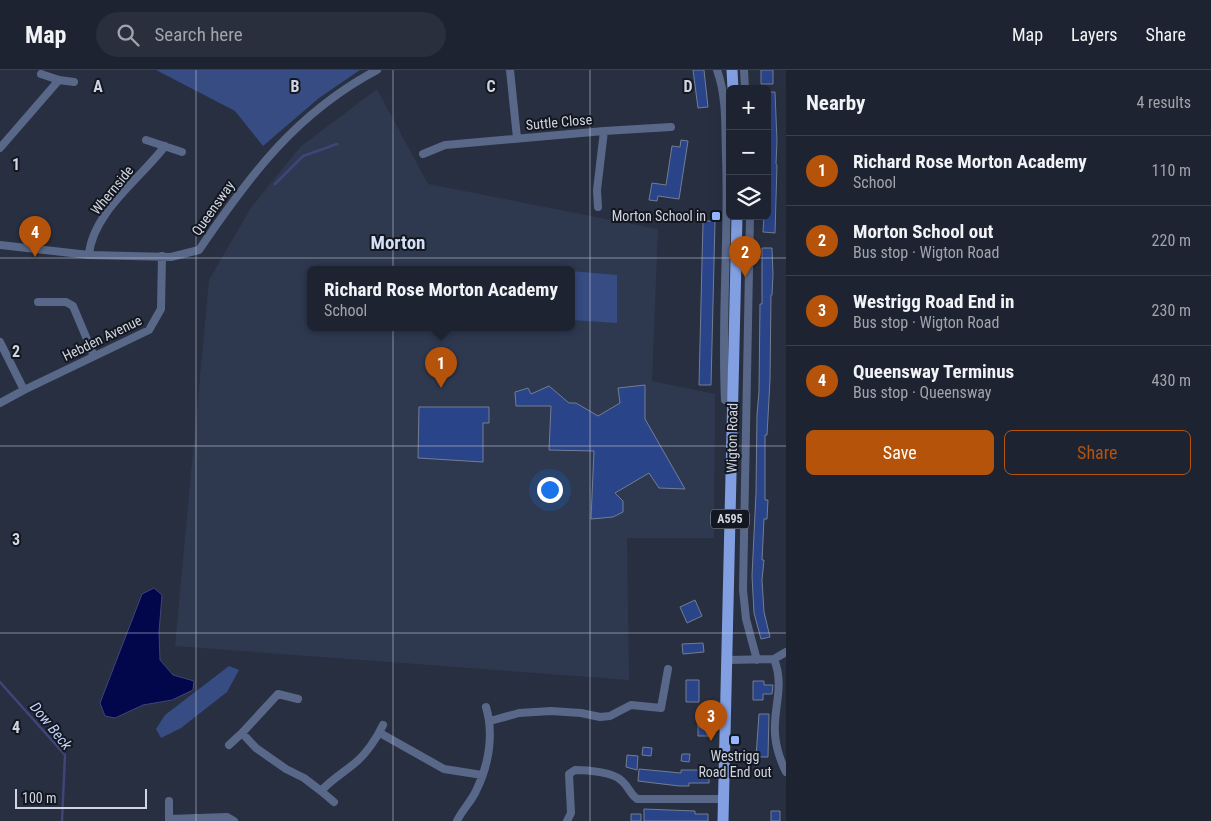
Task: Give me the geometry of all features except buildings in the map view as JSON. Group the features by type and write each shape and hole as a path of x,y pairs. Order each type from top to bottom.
{"main road":[{"path":"732,70 733,85"},
{"name":"Wigton Road","path":"723,821 737,220"}],"street":[{"name":"Queensway","path":"0,245 89,255 171,257 199,250 242,187 285,138 324,104 356,81 377,70"},
{"name":"Suttle Close","path":"510,70 517,138"},
{"name":"Wigton Road","path":"717,70 724,103 728,228 723,343 725,400 733,399"},
{"path":"744,70 745,85"},
{"path":"41,74 59,80 74,82"},
{"path":"0,148 59,80"},
{"name":"Suttle Close","path":"423,154 445,144 671,127"},
{"name":"Suttle Close","path":"598,207 597,190 604,131"},
{"path":"146,140 182,152"},
{"name":"Whernside","path":"89,255 90,245 101,222 128,186 165,146"},
{"name":"Wigton Road","path":"750,220 743,590 746,619 757,660"},
{"name":"Hebden Avenue","path":"0,403 149,330 162,308 162,256"},
{"path":"38,302 66,302 73,306 94,356"},
{"path":"0,342 24,390"},
{"path":"728,660 774,660 786,652"},
{"path":"774,660 778,671 780,688 775,733 778,752 786,772"},
{"path":"490,720 519,713 551,711 581,713 600,717 610,716 631,705 661,708 668,669"},
{"path":"229,745 242,734 278,694 298,699"},
{"path":"457,821 476,792 490,745 490,720 486,707"},
{"path":"321,791 330,781 357,762 380,733 383,725"},
{"path":"380,733 444,769 482,775"},
{"path":"242,734 256,748 286,769 304,778 334,802"},
{"path":"567,821 571,813 569,774 575,770 587,770 616,776 623,781 631,795 637,799 724,799"},
{"path":"169,801 169,820 227,817 234,821"}],"shaded area":[{"path":"156,70 360,70 319,98 263,146 235,111"},
{"path":"377,89 428,184 658,229 652,381 715,394 714,538 627,538 629,680 175,646 209,280 250,209 300,147"},
{"path":"575,271 617,275 617,323 575,320"},
{"path":"154,588 162,595 159,632 160,660 173,675 194,681 193,690 172,700 143,705 115,718 105,716 100,703 142,594"},
{"path":"229,666 239,670 227,692 181,728 161,738 156,729 165,715"}],"waterway":[{"name":"Dow Beck","path":"275,184 303,156 337,144"},
{"name":"Dow Beck","path":"0,682 65,755 62,821"}],"place":[{"name":"Morton School in","path":"716,216"},
{"name":"Queensway Terminus","path":"35,257"},
{"name":"Morton School out","path":"745,277"},
{"name":"Richard Rose Morton Academy","path":"441,388"},
{"name":"Westrigg Road End out","path":"735,740"},
{"name":"Westrigg Road End in","path":"711,741"}],"district":[{"name":"Morton","path":"398,242"}]}
